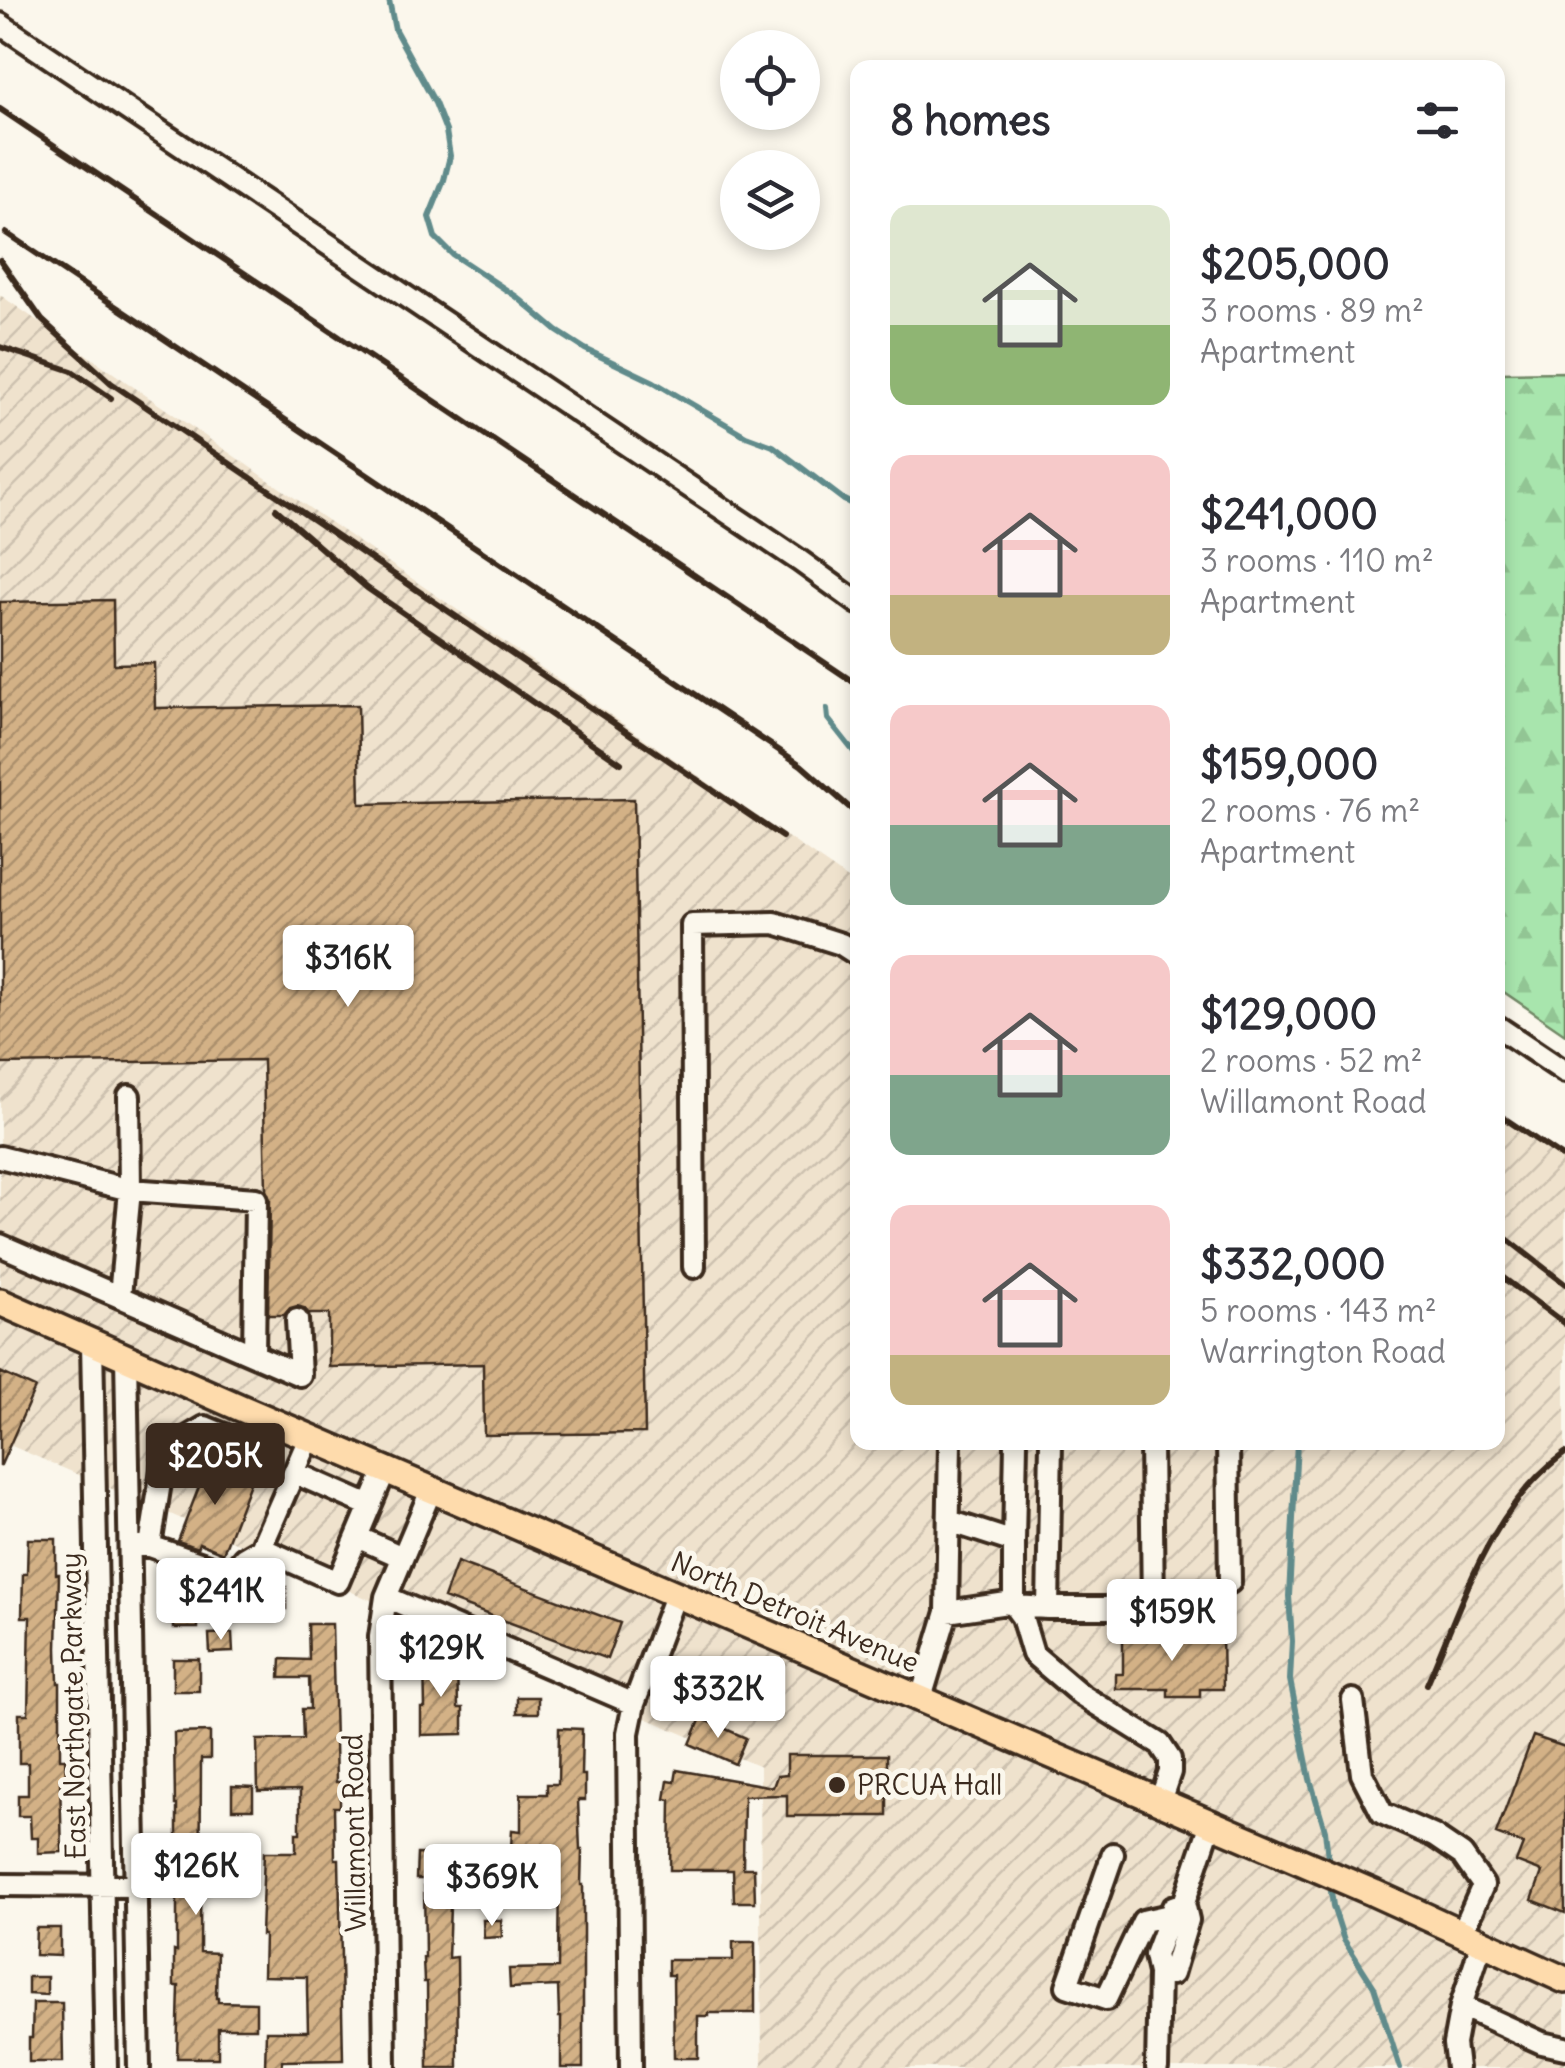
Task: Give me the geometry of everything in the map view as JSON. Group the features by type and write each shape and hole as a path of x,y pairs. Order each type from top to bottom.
{"main road":[{"name":"North Detroit Avenue","path":"0,1302 1285,1854 1565,1980"}],"street":[{"path":"0,24 850,597"},
{"path":"694,1267 692,925 775,923 850,950"},
{"path":"1505,1032 1565,1072"},
{"path":"120,1296 130,1190 129,1096"},
{"path":"0,1157 130,1190 256,1199 254,1355"},
{"path":"0,1245 300,1374 297,1320"},
{"name":"East Northgate Parkway","path":"92,1342 106,2068"},
{"path":"126,1356 128,1453 140,1546 136,1886 139,2068"},
{"path":"228,1436 241,1408"},
{"path":"128,1453 166,1451 205,1426 256,1448"},
{"path":"140,1546 232,1574 244,1558 262,1548 310,1436"},
{"path":"921,1698 947,1612 950,1450"},
{"path":"1016,1450 1014,1606 1022,1618 1033,1654 1080,1694 1160,1744 1170,1759 1170,1772 1160,1801"},
{"path":"1048,1608 1050,1450"},
{"path":"947,1612 1007,1604 1152,1608 1151,1450"},
{"path":"1228,1450 1230,1582"},
{"path":"140,1546 166,1451"},
{"path":"262,1548 338,1582 386,1468"},
{"path":"295,1473 370,1506"},
{"name":"Willamont Road","path":"384,2068 380,1637 386,1597 432,1488"},
{"path":"949,1521 1014,1542"},
{"path":"357,1537 402,1557"},
{"path":"631,2068 628,1733 634,1704 676,1593"},
{"path":"386,1597 634,1704"},
{"path":"1353,1700 1362,1774 1382,1813 1434,1836 1462,1855 1484,1885 1454,2044 1456,2068"},
{"path":"1113,1854 1067,1986 1106,1999 1143,1921 1177,1909 1211,1823"},
{"path":"0,1885 136,1886"},
{"path":"1158,2068 1160,1973 1172,1974 1188,1920 1177,1909"},
{"path":"1461,2006 1542,2043 1565,2048"}],"shaded area":[{"path":"0,295 850,880 850,1450 1505,1450 1505,1119 1565,1159 1565,2068 762,2068 760,1767 0,1441"}],"green space":[{"path":"1565,372 1565,1034 1505,993 1505,373"}],"building":[{"path":"113,600 114,664 154,663 155,708 358,705 360,804 634,799 645,1433 484,1435 483,1364 329,1367 329,1314 309,1314 297,1306 284,1315 268,1315 270,1199 266,1190 263,1060 0,1064 0,602"},
{"path":"0,1372 35,1388 0,1467"},
{"path":"209,1461 252,1478 223,1553 199,1543 197,1548 178,1541"},
{"path":"28,1539 56,1539 60,1759 65,1759 66,1780 60,1780 62,1852 38,1853 38,1838 31,1838 30,1816 18,1816 18,1795 28,1795 28,1763 19,1763 19,1714 28,1714 30,1617 22,1617"},
{"path":"457,1562 620,1623 607,1659 444,1598"},
{"path":"261,1587 286,1587 286,1609 261,1609"},
{"path":"174,1598 198,1598 198,1628 174,1628"},
{"path":"308,1624 332,1624 336,1782 340,1782 340,1807 334,1807 335,1859 339,1859 343,2060 282,2061 282,2068 265,2068 266,2031 308,2031 307,1977 263,1976 264,1852 296,1852 300,1790 258,1791 257,1740 303,1739 302,1709 310,1709 309,1678 280,1678 281,1659 309,1660"},
{"path":"232,1633 233,1652 210,1653 209,1634"},
{"path":"1123,1635 1222,1635 1223,1689 1200,1689 1200,1697 1168,1697 1168,1689 1116,1689 1116,1674 1123,1674"},
{"path":"173,1659 199,1659 199,1691 173,1691"},
{"path":"457,1661 463,1734 421,1735 424,1662"},
{"path":"517,1697 538,1697 538,1713 517,1713"},
{"path":"701,1718 746,1738 735,1764 690,1744"},
{"path":"559,1728 582,1729 585,1800 578,1800 583,1885 583,2068 561,2068 558,1986 510,1988 509,1969 558,1968 559,1862 526,1862 527,1880 451,1880 448,1958 457,1957 458,2068 428,2068 424,1879 416,1879 417,1854 482,1855 482,1848 511,1848 512,1830 521,1831 521,1794 547,1794 547,1784 558,1784"},
{"path":"210,1732 210,1759 201,1759 200,1952 217,1953 218,2002 256,2003 256,2028 218,2028 218,2058 177,2058 174,1733"},
{"path":"1533,1736 1565,1747 1565,1913 1532,1900 1542,1872 1516,1862 1523,1844 1496,1834"},
{"path":"787,1755 887,1755 887,1816 787,1816 787,1795 744,1796 743,1868 754,1868 755,1902 734,1902 733,1870 670,1870 671,1800 665,1799 668,1781 675,1782 677,1770 773,1787 777,1776 787,1775"},
{"path":"232,1786 253,1787 253,1809 232,1809"},
{"path":"483,1920 501,1920 502,1937 484,1938"},
{"path":"36,1928 60,1928 60,1956 35,1955"},
{"path":"733,1942 755,1942 755,2013 698,2016 698,2058 674,2058 673,1975 668,1975 668,1960 733,1960"},
{"path":"28,1977 47,1977 47,1995 28,1994"},
{"path":"33,2003 62,2003 63,2062 29,2062"}],"waterway":[{"path":"389,0 395,30 446,131 450,156 429,217 435,237 452,254 585,349 654,382 746,436 773,446 850,503"},
{"path":"827,709 828,719 850,747"},
{"path":"1297,1450 1289,1596 1290,1680 1310,1779 1325,1830 1329,1867"},
{"path":"1330,1884 1344,1940 1374,1987 1400,2068"}],"railway":[{"path":"0,109 850,680"},
{"path":"6,233 801,765 850,808"},
{"path":"0,260 42,320 111,383 782,837"},
{"path":"0,347 72,371 111,398"},
{"path":"276,509 367,588 621,763"},
{"path":"1505,1119 1565,1159"},
{"path":"1505,1237 1565,1284"},
{"path":"1505,1279 1565,1324"},
{"path":"1427,1684 1481,1558 1498,1528 1539,1475 1565,1453"}],"place":[{"name":"PRCUA Hall","path":"837,1785"}]}
